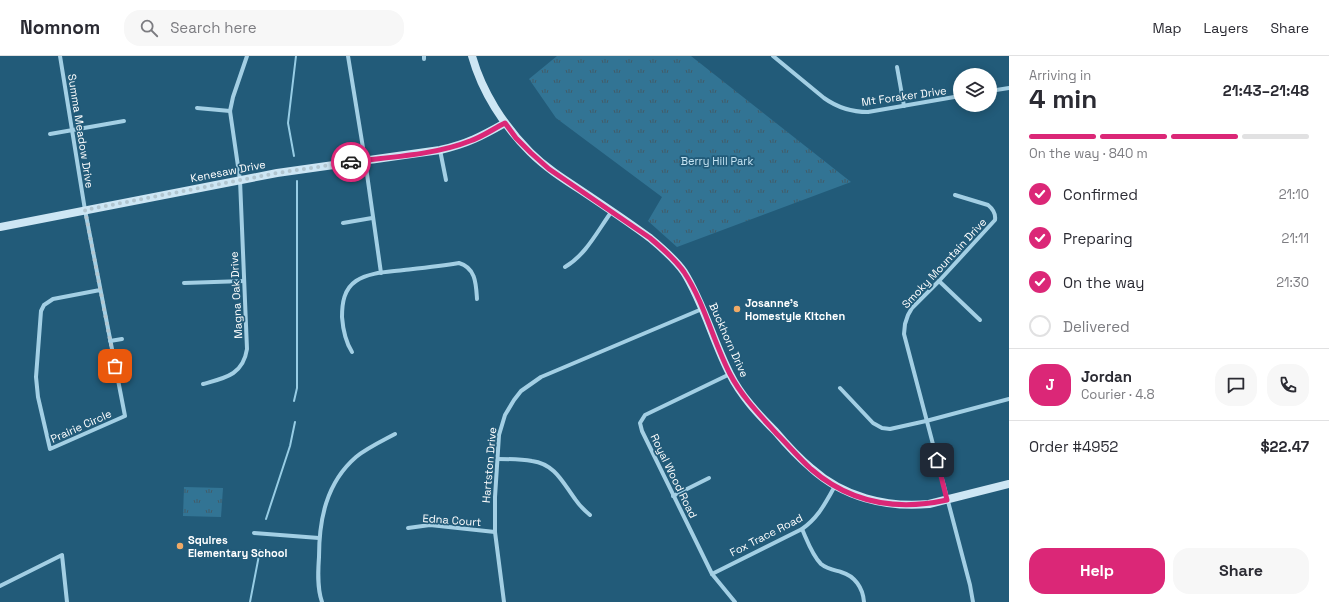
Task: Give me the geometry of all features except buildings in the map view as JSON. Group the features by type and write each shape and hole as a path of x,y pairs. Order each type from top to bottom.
{"street":[{"name":"Summa Meadow Drive","path":"60,56 85,210"},
{"path":"197,108 230,111 233,97 247,56"},
{"path":"348,56 381,273"},
{"name":"Buckhorn Drive","path":"472,56 477,72 490,99 516,138 549,169 612,211 663,249 683,272 694,289 730,374 746,400 811,468 835,486 865,498 888,504 929,504 1009,484"},
{"name":"Mt Foraker Drive","path":"773,56 824,98 839,107 860,112 953,97"},
{"path":"897,66 904,106"},
{"path":"997,90 1009,88"},
{"name":"Magna Oak Drive","path":"203,384 222,379 236,372 246,358 247,336 240,180 230,111"},
{"path":"50,134 124,122"},
{"name":"Kenesaw Drive","path":"0,226 277,173 440,150 480,137 505,123"},
{"path":"440,150 446,180"},
{"name":"Smoky Mountain Drive","path":"954,195 988,205 995,213 995,220 912,308 905,324 904,334 970,585 973,602"},
{"name":"Prairie Circle","path":"85,210 125,416 50,450 38,397 36,377 41,310 44,305 54,299 100,290"},
{"path":"565,267 574,262 582,253 612,211"},
{"path":"343,223 372,218"},
{"path":"352,352 344,334 343,305 346,292 350,286 356,280 363,277 381,273 459,263 473,273 477,299"},
{"path":"184,283 244,281"},
{"path":"939,281 980,320"},
{"name":"Hartston Drive","path":"504,602 495,532 495,497 499,435 505,415 514,400 522,391 541,377 703,309"},
{"path":"110,341 122,339"},
{"name":"Royal Wood Road","path":"730,374 643,418 640,423 642,431 712,574 735,602"},
{"path":"840,388 869,420 877,426 890,429 1009,399"},
{"path":"322,602 319,589 319,538 325,505 331,490 346,467 361,453 395,434"},
{"path":"498,459 532,461 542,463 549,467 559,476 575,500 590,515"},
{"path":"673,496 709,478"},
{"name":"Fox Trace Road","path":"712,574 802,529 815,519 835,486"},
{"name":"Edna Court","path":"408,528 430,525 495,532"},
{"path":"802,529 821,564 827,568 850,576 857,582 864,596 864,602"},
{"path":"254,534 319,538"},
{"path":"0,586 62,555 67,602"}],"green space":[{"name":"Berry Hill Park","path":"557,56 691,56 851,182 677,247 648,221 662,197 556,118 529,79"},
{"path":"184,487 223,488 221,517 183,516"}],"waterway":[{"path":"294,156 288,123 296,56"},
{"path":"294,401 297,388 297,181"},
{"path":"266,519 290,446 295,422"},
{"path":"250,602 260,550"}],"way so far":[{"path":"115,366 85,210 277,173 351,162"}],"place":[{"name":"Josanne's Homestyle Kitchen","path":"737,309"},
{"name":"Squires Elementary School","path":"180,546"}],"route":[{"path":"351,162 440,150 468,142 505,123 516,138 549,169 650,238 674,260 694,289 730,374 738,388 756,412 811,468 835,486 850,493 888,504 916,505 947,500 937,460"}]}
